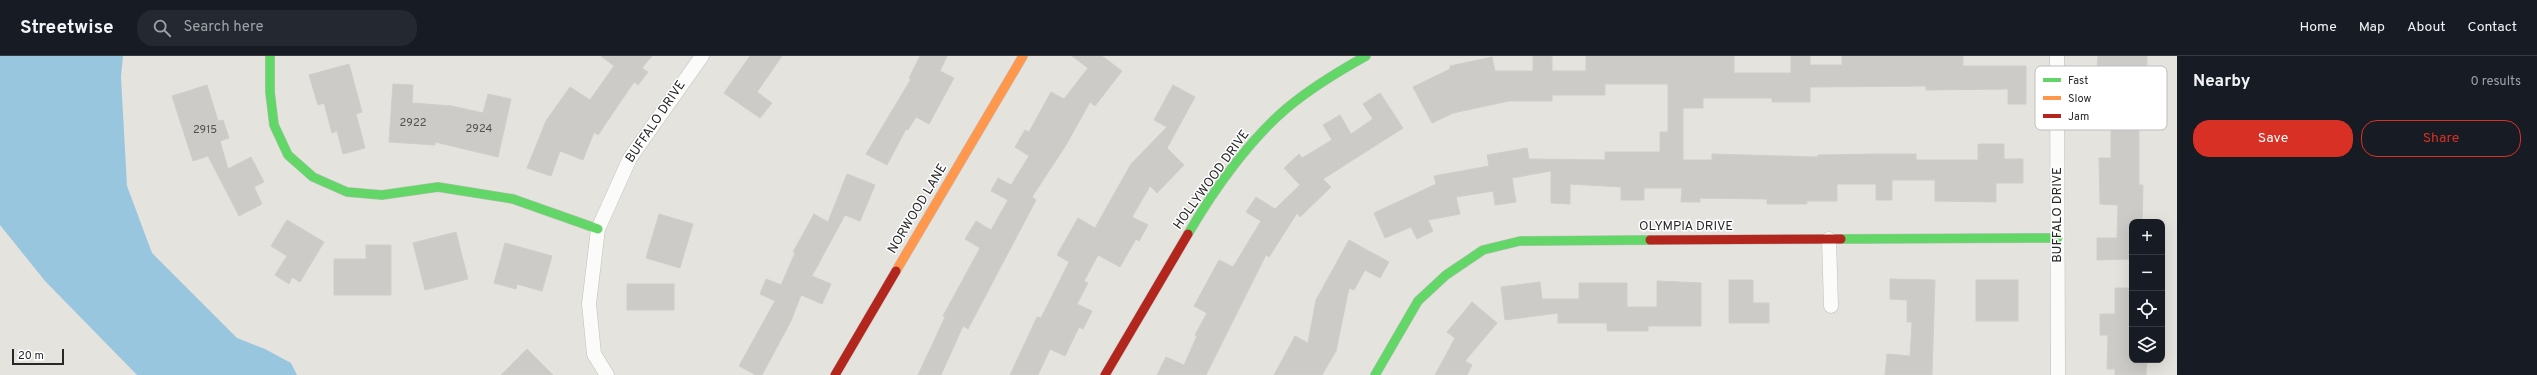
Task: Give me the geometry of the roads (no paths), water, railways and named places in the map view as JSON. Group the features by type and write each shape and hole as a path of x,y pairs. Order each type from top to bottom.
{"street":[{"path":"270,56 270,92 274,125 288,155 313,177 347,192 382,195 438,187 514,199 598,229"},
{"name":"BUFFALO DRIVE","path":"607,375 594,354 589,304 598,229 630,158 702,56"},
{"name":"NORWOOD LANE","path":"835,375 1024,56"},
{"name":"HOLLYWOOD DRIVE","path":"1105,375 1199,215 1253,142 1288,108 1334,74 1366,56"},
{"name":"BUFFALO DRIVE","path":"2056,56 2056,66"},
{"name":"BUFFALO DRIVE","path":"2057,130 2058,375"},
{"name":"OLYMPIA DRIVE","path":"1375,375 1418,301 1446,275 1483,250 1520,241 2058,238"},
{"path":"1829,239 1831,306"}],"water":[{"path":"0,56 123,56 121,77 127,186 152,253 237,338 265,349 291,363 297,375 137,375 45,281 0,225"}]}
